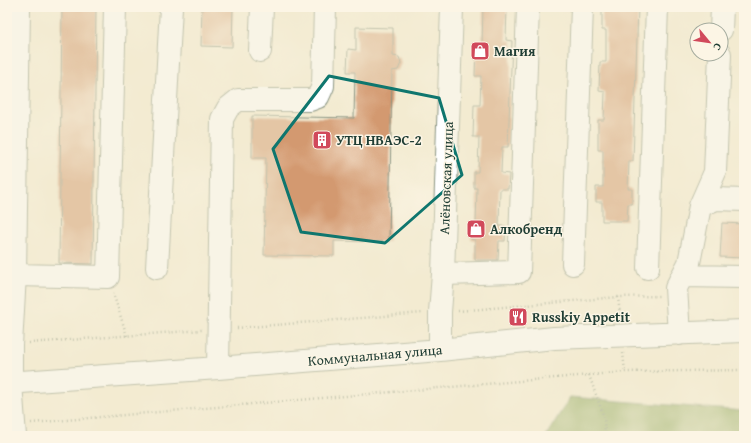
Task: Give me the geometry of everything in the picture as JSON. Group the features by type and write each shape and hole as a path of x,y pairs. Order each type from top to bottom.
{"street":[{"path":"14,430 9,383 15,275 19,7"},
{"path":"15,275 108,277 115,7"},
{"path":"157,268 171,7"},
{"path":"260,51 262,7"},
{"path":"218,368 222,119 228,108 238,100 310,100 318,97 323,86 325,7"},
{"name":"Алёновская улица","path":"440,350 440,312 443,274 452,7"},
{"path":"443,274 520,272 528,7"},
{"path":"574,264 582,7"},
{"path":"648,268 656,7"},
{"path":"721,22 722,7"},
{"path":"679,334 679,286 689,264 700,206 715,172 720,62"},
{"path":"700,206 716,199 744,200"},
{"path":"679,286 744,277"},
{"name":"Коммунальная улица","path":"9,383 440,350 554,338 744,331"}],"path":[{"path":"108,277 127,336"},
{"path":"236,328 618,297 679,286"},
{"path":"618,297 620,316"},
{"path":"11,345 205,330"},
{"path":"623,353 625,372"},
{"path":"14,430 625,372 744,370"},
{"path":"589,375 604,417 605,436"}],"highlighted area":[{"path":"329,76 439,98 462,175 385,243 301,232 273,149"}],"green space":[{"path":"570,397 744,411 744,436 546,436"}],"building":[{"path":"62,7 96,7 93,264 59,263"},
{"path":"202,7 233,7 232,47 201,46"},
{"path":"483,7 507,7 506,40 512,41 508,147 502,147 501,173 509,174 508,189 500,189 499,226 506,226 505,241 499,241 498,260 475,260 475,240 471,239 472,224 476,224 477,188 474,188 474,172 478,172 479,137 473,137 474,105 480,105 481,76 475,76 476,44 482,45"},
{"path":"602,7 638,7 633,161 629,161 628,189 632,189 632,204 628,204 627,221 602,221 602,202 596,202 596,187 603,187 603,150 598,150 598,120 604,120 605,92 599,91 600,62 606,62 606,30 602,30"},
{"name":"УТЦ НВАЭС-2","path":"356,27 393,28 393,56 399,57 401,63 398,70 392,71 389,242 334,241 334,256 264,255 266,158 252,158 252,116 354,118 355,72 347,72 348,49 356,50"},
{"path":"722,223 744,224 744,258 720,257"}],"place":[{"name":"Магия","path":"480,51"},
{"name":"УТЦ НВАЭС-2","path":"322,140"},
{"name":"Алкобренд","path":"476,229"},
{"name":"Russkiy Appetit","path":"518,317"}]}
